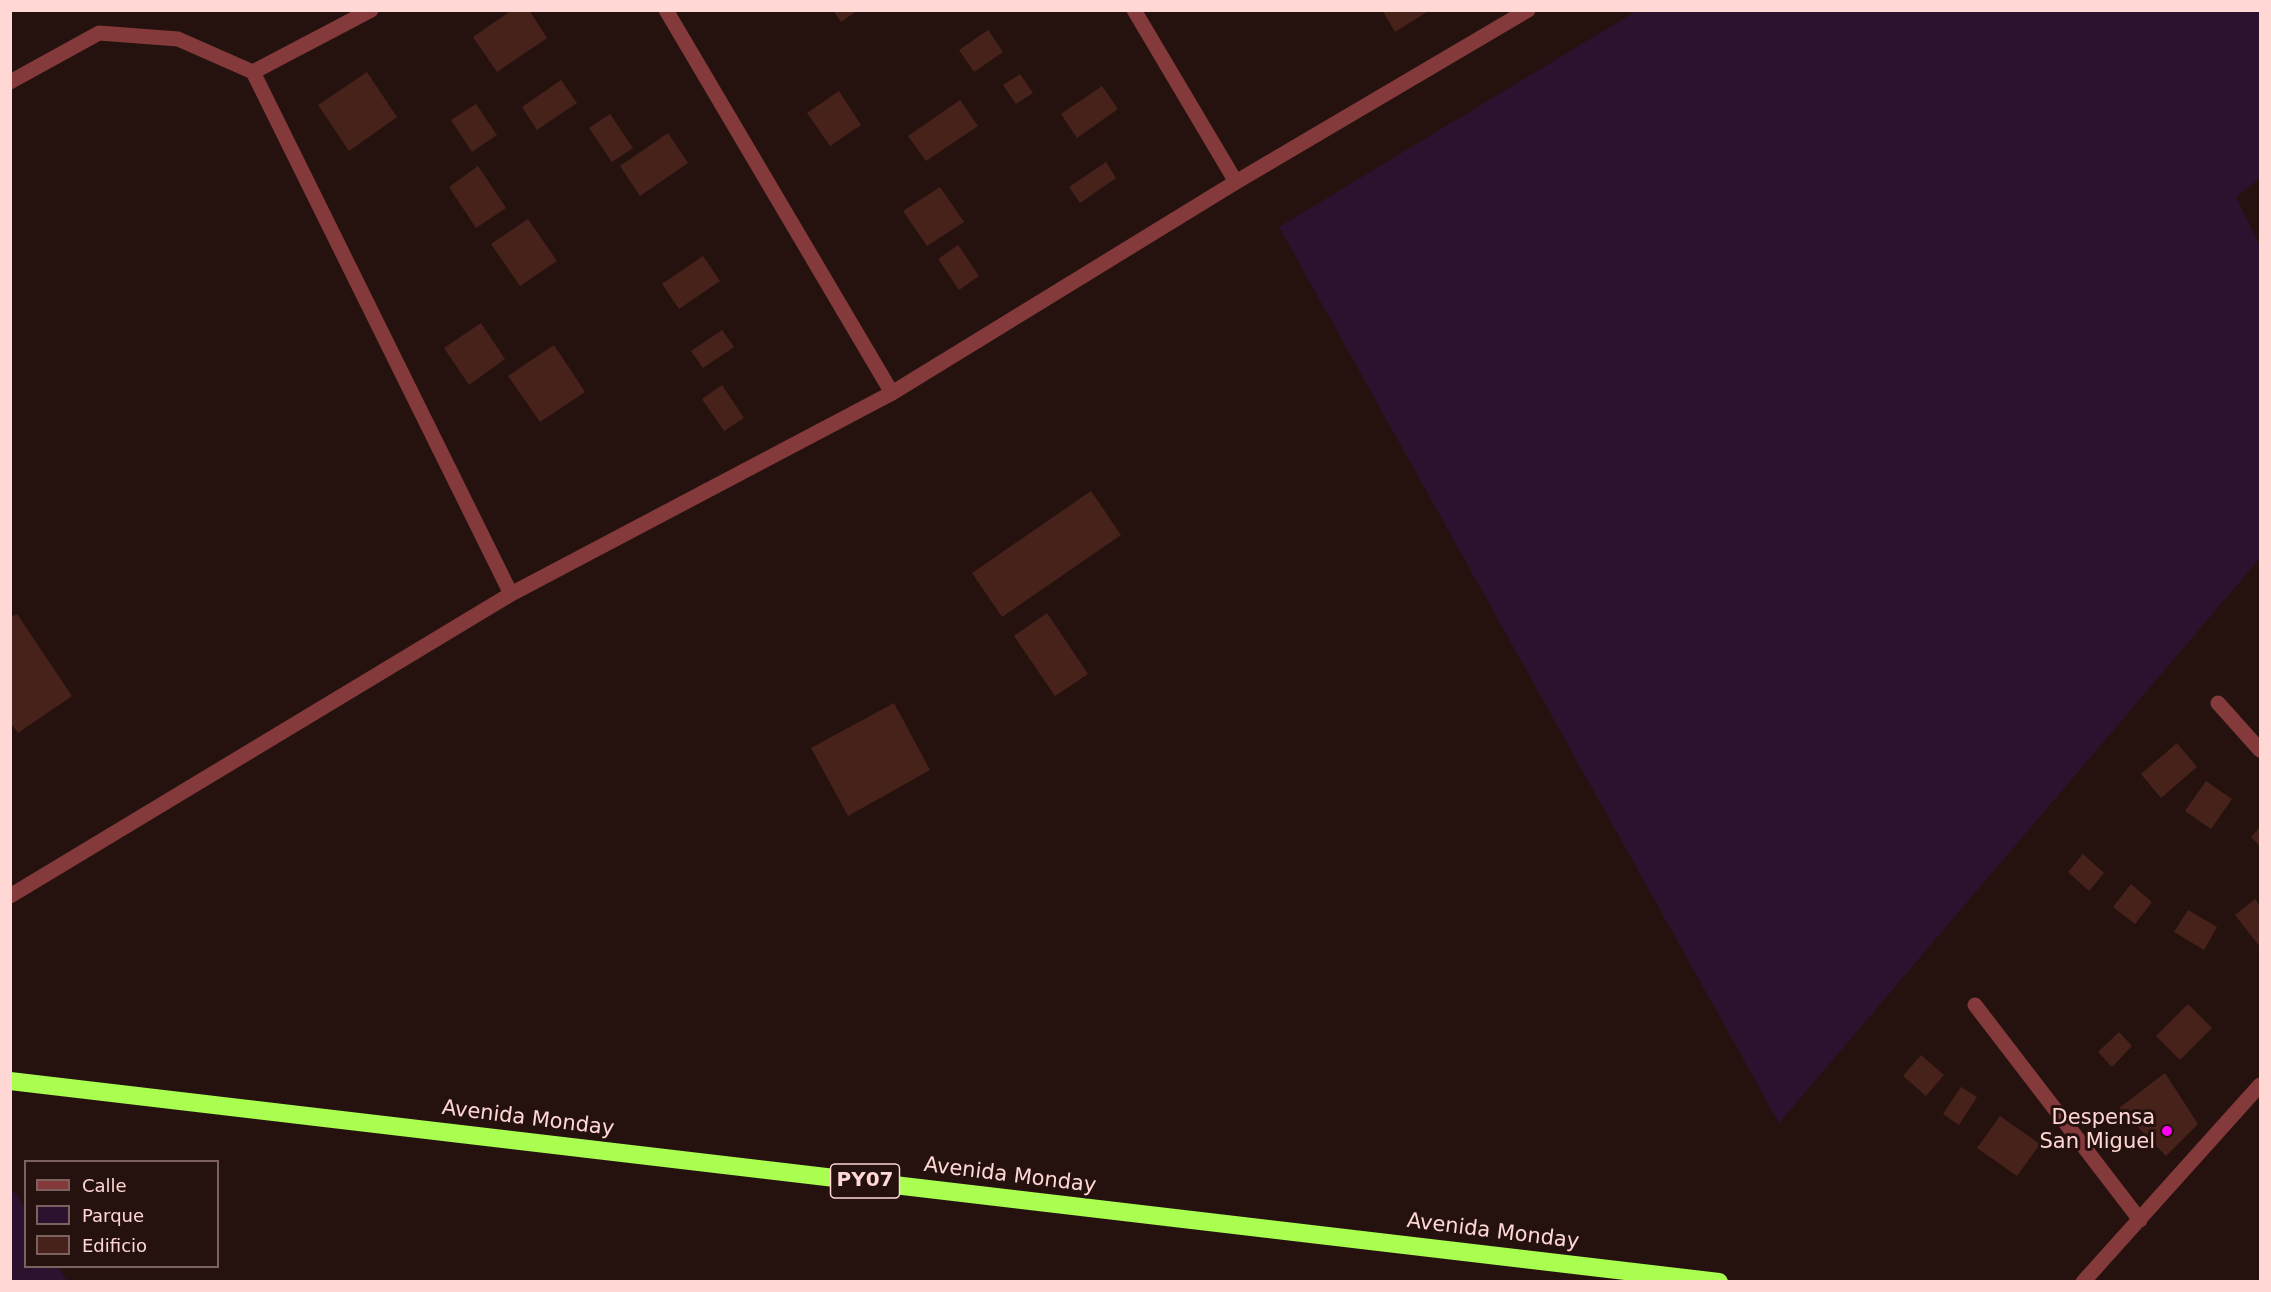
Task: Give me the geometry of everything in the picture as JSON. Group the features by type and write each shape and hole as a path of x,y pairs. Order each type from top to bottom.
{"highway":[{"name":"Avenida Monday","path":"10,1081 1719,1281"}],"street":[{"path":"253,72 372,10"},
{"path":"666,10 892,393"},
{"path":"1134,10 1236,182"},
{"path":"10,896 511,594 892,393 1236,182 1528,10"},
{"path":"10,82 99,33 178,39 253,72 511,594"},
{"path":"2218,703 2260,750"},
{"path":"1975,1005 2140,1220"},
{"path":"2083,1281 2260,1085"}],"green space":[{"path":"1638,10 2260,11 2260,178 2236,197 2260,246 2260,558 1779,1123 1279,227"},
{"path":"10,1190 17,1195 24,1210 24,1268 59,1268 67,1281 11,1281"}],"building":[{"path":"512,10 529,10 547,38 497,72 473,37"},
{"path":"833,10 858,10 841,22"},
{"path":"1382,10 1430,10 1395,32"},
{"path":"988,30 1003,52 974,72 959,50"},
{"path":"367,72 397,117 349,151 318,105"},
{"path":"1020,74 1033,93 1016,104 1003,85"},
{"path":"561,80 577,103 537,130 522,107"},
{"path":"1102,86 1118,109 1077,138 1061,114"},
{"path":"839,91 861,125 830,146 807,113"},
{"path":"960,100 978,126 926,161 908,136"},
{"path":"476,104 497,135 472,152 451,120"},
{"path":"610,114 633,148 612,162 589,128"},
{"path":"668,133 688,163 640,196 620,166"},
{"path":"1106,162 1116,178 1080,203 1069,187"},
{"path":"478,166 506,208 476,228 449,187"},
{"path":"940,187 964,222 927,246 903,211"},
{"path":"528,219 557,261 520,286 491,244"},
{"path":"958,245 979,276 959,290 938,259"},
{"path":"703,256 720,281 679,309 662,284"},
{"path":"481,323 505,359 469,385 444,348"},
{"path":"722,330 734,347 703,368 691,351"},
{"path":"554,345 585,392 540,422 508,376"},
{"path":"722,385 744,418 724,431 702,399"},
{"path":"1091,491 1121,535 1002,617 972,573"},
{"path":"1047,613 1088,674 1055,696 1014,636"},
{"path":"17,614 72,696 18,733 10,722 10,618"},
{"path":"894,703 930,770 848,816 811,748"},
{"path":"2177,743 2197,767 2161,798 2141,774"},
{"path":"2206,781 2232,799 2211,829 2185,811"},
{"path":"2260,827 2260,846 2251,837"},
{"path":"2083,854 2104,873 2089,891 2068,872"},
{"path":"2131,884 2152,902 2135,924 2113,907"},
{"path":"2255,899 2260,906 2260,947 2235,915"},
{"path":"2188,910 2217,927 2204,950 2174,932"},
{"path":"2188,1004 2212,1028 2180,1060 2156,1036"},
{"path":"2119,1032 2132,1046 2112,1067 2098,1052"},
{"path":"1921,1055 1944,1075 1926,1096 1903,1076"},
{"path":"2165,1073 2198,1124 2166,1156 2119,1108"},
{"path":"1961,1087 1977,1097 1959,1125 1943,1114"},
{"path":"2000,1116 2040,1144 2017,1176 1977,1148"}],"place":[{"name":"Despensa San Miguel","path":"2167,1131"}]}
